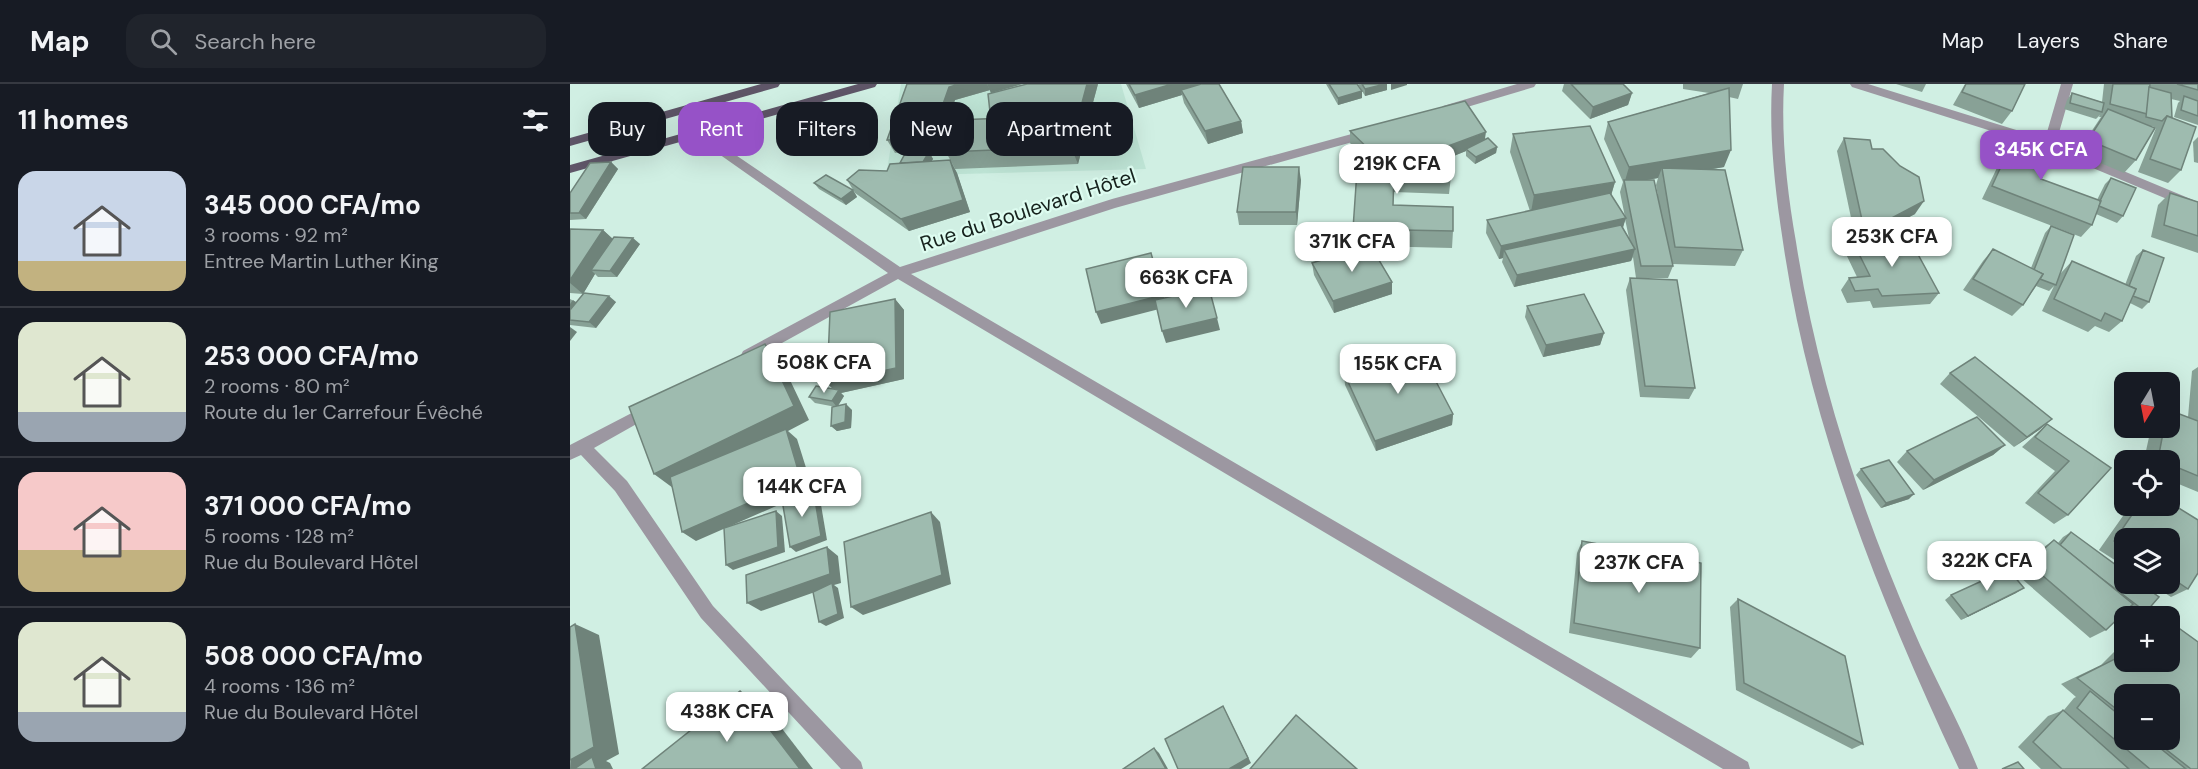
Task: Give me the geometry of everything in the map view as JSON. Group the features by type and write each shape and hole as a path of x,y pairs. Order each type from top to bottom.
{"main road":[{"path":"570,142 774,84"},
{"path":"764,113 871,84"},
{"path":"570,169 678,137"}],"street":[{"path":"1432,114 1530,84"},
{"path":"1778,84 1779,159 1791,260 1804,335 1824,410 1853,502 1914,657 1969,769"},
{"path":"1856,84 2049,146 2198,207"},
{"path":"2049,146 2067,84"},
{"name":"Rue du Boulevard Hôtel","path":"735,363 898,273 1112,204 1377,130"},
{"path":"730,156 898,273 1741,769"},
{"path":"663,402 576,450 621,486 707,612 854,769"}],"shaded area":[{"path":"901,84 1121,84 1126,102 986,102 986,156 1133,156 1133,125 1146,169 886,176 890,151 890,156 974,156 974,102 898,102"}],"building":[{"path":"907,84 959,84 949,87 944,102 901,102"},
{"path":"1027,84 1087,84 1082,102 989,102 988,94"},
{"path":"1129,84 1172,84 1135,95"},
{"path":"1201,84 1219,84 1241,121 1205,131 1181,90"},
{"path":"1329,84 1357,84 1362,91 1338,98"},
{"path":"1362,84 1385,84 1365,89"},
{"path":"1571,84 1623,84 1632,93 1593,107"},
{"path":"1966,84 2025,84 2012,111 1962,92"},
{"path":"2113,84 2150,84 2147,114 2110,104"},
{"path":"2177,84 2198,84 2198,90"},
{"path":"2149,87 2171,93 2172,118 2167,116 2162,121 2146,117"},
{"path":"1729,88 1731,150 1629,167 1608,122"},
{"path":"2072,93 2104,103 2102,112 2070,103"},
{"path":"2184,96 2198,101 2198,116 2181,110"},
{"path":"1465,101 1486,132 1432,152 1376,156 1350,131"},
{"path":"2108,109 2155,128 2136,160 2088,140"},
{"path":"2167,116 2196,127 2181,170 2150,159"},
{"path":"974,119 986,119 986,150 974,151"},
{"path":"1590,126 1615,182 1534,195 1513,134"},
{"path":"2016,134 2055,148 2041,179 2101,201 2092,225 1992,186"},
{"path":"1488,138 1497,147 1476,157 1466,149"},
{"path":"1844,138 1870,140 1872,149 1883,149 1900,166 1919,177 1924,201 1888,220 1862,220"},
{"path":"904,156 927,156 923,162 900,163"},
{"path":"1358,156 1451,158 1451,176 1394,175 1393,205 1453,207 1453,231 1353,229"},
{"path":"950,160 963,200 901,219 847,180 859,170 887,171 890,164"},
{"path":"611,162 579,213 570,213 570,193 590,163"},
{"path":"1243,167 1299,167 1296,212 1237,212"},
{"path":"1662,168 1725,170 1743,250 1675,247"},
{"path":"826,175 853,190 841,199 814,183"},
{"path":"2111,178 2136,188 2123,216 2099,206"},
{"path":"1624,180 1654,180 1673,266 1641,266"},
{"path":"1610,193 1626,218 1501,246 1487,220"},
{"path":"2170,193 2198,202 2198,236 2164,225"},
{"path":"1621,225 1635,249 1517,275 1504,250"},
{"path":"2051,226 2074,235 2056,285 2040,279 2043,274 2034,270"},
{"path":"570,229 603,230 570,280"},
{"path":"1908,236 1939,293 1882,296 1878,289 1855,291 1849,278 1870,276 1852,240"},
{"path":"614,237 633,238 610,271 591,270"},
{"path":"1370,245 1392,282 1333,301 1312,263"},
{"path":"1993,249 2043,274 2023,305 1973,279"},
{"path":"2143,250 2164,258 2149,302 2133,296 2136,289 2129,286"},
{"path":"1151,253 1163,295 1096,312 1086,269"},
{"path":"2072,261 2136,289 2122,321 2105,313 2101,321 2054,299"},
{"path":"1630,278 1677,280 1695,388 1645,386"},
{"path":"1209,288 1217,318 1162,331 1155,300"},
{"path":"584,293 609,296 589,322 570,320 570,310"},
{"path":"1584,294 1604,333 1546,345 1527,306"},
{"path":"895,299 896,368 827,383 830,312"},
{"path":"765,344 794,406 654,474 629,407"},
{"path":"1419,349 1453,414 1375,441 1344,373"},
{"path":"1975,357 2052,419 2027,437 1950,373"},
{"path":"816,386 839,390 832,401 809,397"},
{"path":"846,404 845,422 831,426 832,407"},
{"path":"2180,414 2198,421 2198,476 2180,469 2180,450 2160,450 2162,438 2180,438"},
{"path":"1977,417 2005,445 1934,480 1907,451"},
{"path":"2047,424 2111,468 2068,515 2038,493 2069,461 2035,437"},
{"path":"786,429 801,480 682,532 670,477"},
{"path":"1889,460 1914,494 1886,503 1861,469"},
{"path":"813,488 821,536 790,547 782,500"},
{"path":"2180,509 2198,520 2198,573 2188,589 2180,584 2180,528 2123,528 2131,516 2180,516"},
{"path":"776,511 778,547 726,565 724,528"},
{"path":"931,512 942,575 851,607 844,542"},
{"path":"2071,532 2114,564 2114,588 2101,578 2060,545"},
{"path":"2054,540 2114,589 2114,594 2121,594 2133,604 2114,606 2114,622 2106,630 2028,563"},
{"path":"1582,541 1701,563 1700,648 1574,623"},
{"path":"827,547 830,574 747,603 746,575"},
{"path":"2008,569 2024,588 1968,616 1951,595"},
{"path":"832,583 838,614 819,622 813,592"},
{"path":"2122,594 2155,594 2159,597 2151,606 2138,606"},
{"path":"1738,599 1845,656 1863,744 1744,683"},
{"path":"575,624 594,747 570,760 570,627"},
{"path":"2180,629 2198,642 2198,769 2191,769 2167,750 2180,750 2180,684 2114,684 2114,707 2077,678 2114,660 2114,672 2180,672"},
{"path":"740,691 800,769 642,769"},
{"path":"2090,691 2114,711 2114,739 2077,708"},
{"path":"1223,706 1248,758 1229,769 1178,769 1165,739"},
{"path":"2063,710 2129,769 2062,769 2033,742"},
{"path":"1296,715 1357,769 1250,769"},
{"path":"1154,748 1166,769 1123,769"},
{"path":"2127,750 2162,750 2186,769 2150,769"},
{"path":"592,757 596,769 574,769"},
{"path":"2018,762 2024,769 2002,769"}]}
